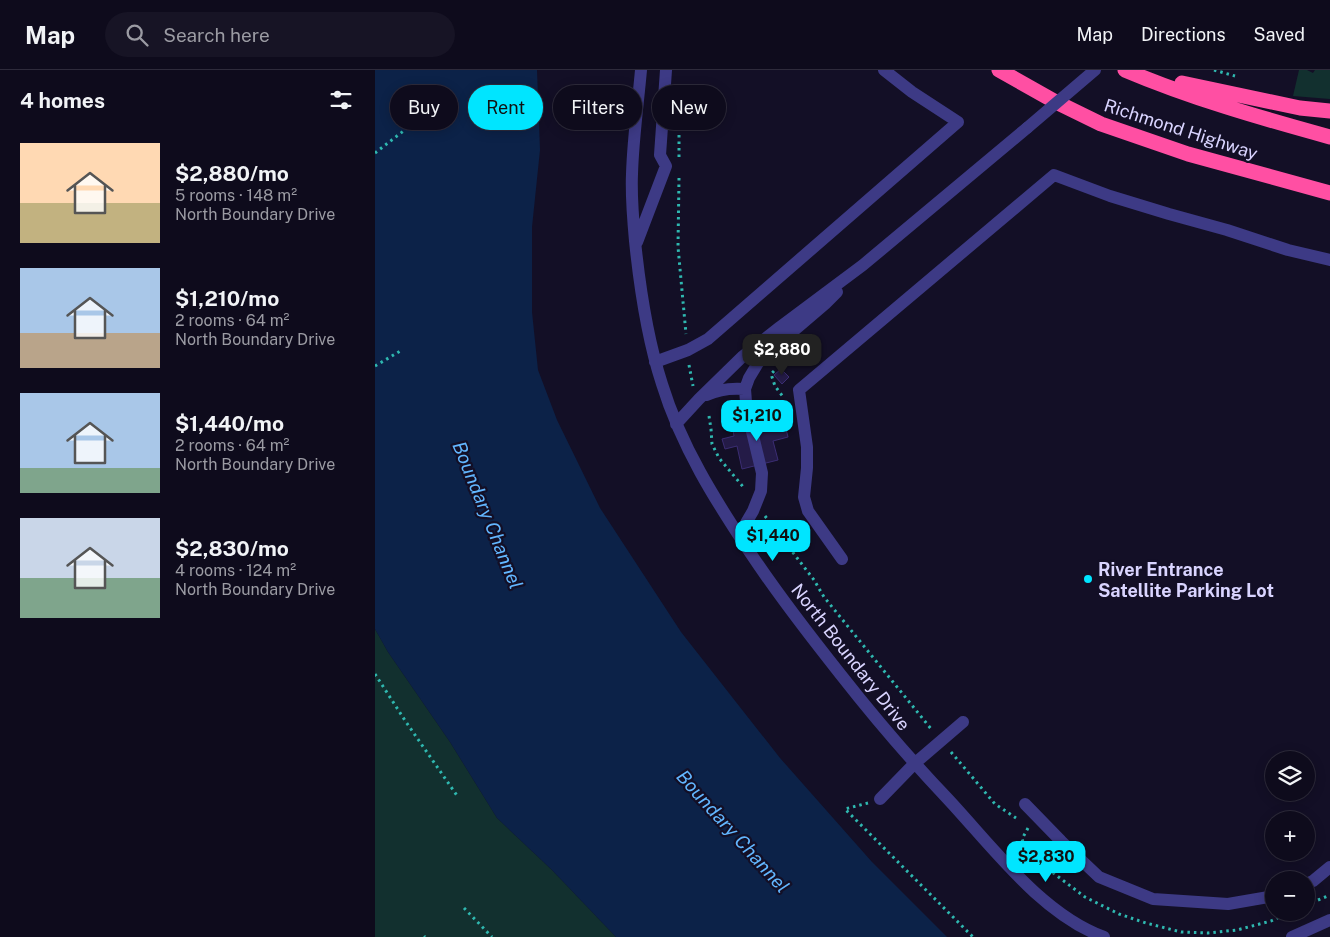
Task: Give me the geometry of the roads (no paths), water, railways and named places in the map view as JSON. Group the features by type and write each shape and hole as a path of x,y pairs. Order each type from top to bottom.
{"highway":[{"name":"Richmond Highway","path":"999,70 1101,124 1187,154 1330,193"},
{"name":"Richmond Highway","path":"1127,71 1235,110 1330,137"},
{"path":"1127,71 1299,108 1330,111"}],"street":[{"name":"North Boundary Drive","path":"641,70 631,194 641,297 655,362 662,384 676,424 704,480 779,594 815,643 879,724 914,764 1042,899 1059,913 1104,937"},
{"path":"636,244 666,166 660,155 666,70"},
{"path":"655,362 687,350 708,339 958,122 912,92 884,70"},
{"path":"676,424 696,393 807,306 863,265 1095,70"},
{"path":"842,559 808,511 804,497 807,447 799,390 1054,175 1110,196 1227,230 1287,250 1330,260"},
{"path":"739,535 761,491 762,473 749,419 745,389 752,373 758,363 825,304 863,265"},
{"path":"696,393 733,388 745,389"},
{"path":"880,799 914,764 963,722"},
{"path":"1025,804 1099,876 1153,899 1228,904 1265,898"},
{"path":"1315,879 1330,867"},
{"path":"1292,937 1330,920"}],"water":[{"name":"Boundary Channel","path":"375,70 537,70 538,85 468,85 468,130 539,130 540,150 532,227 532,312 538,370 557,420 600,508 681,632 780,758 872,862 947,937 616,937 552,870 497,818 450,742 388,652 375,629"}],"place":[{"name":"River Entrance Satellite Parking Lot","path":"1088,579"}]}
